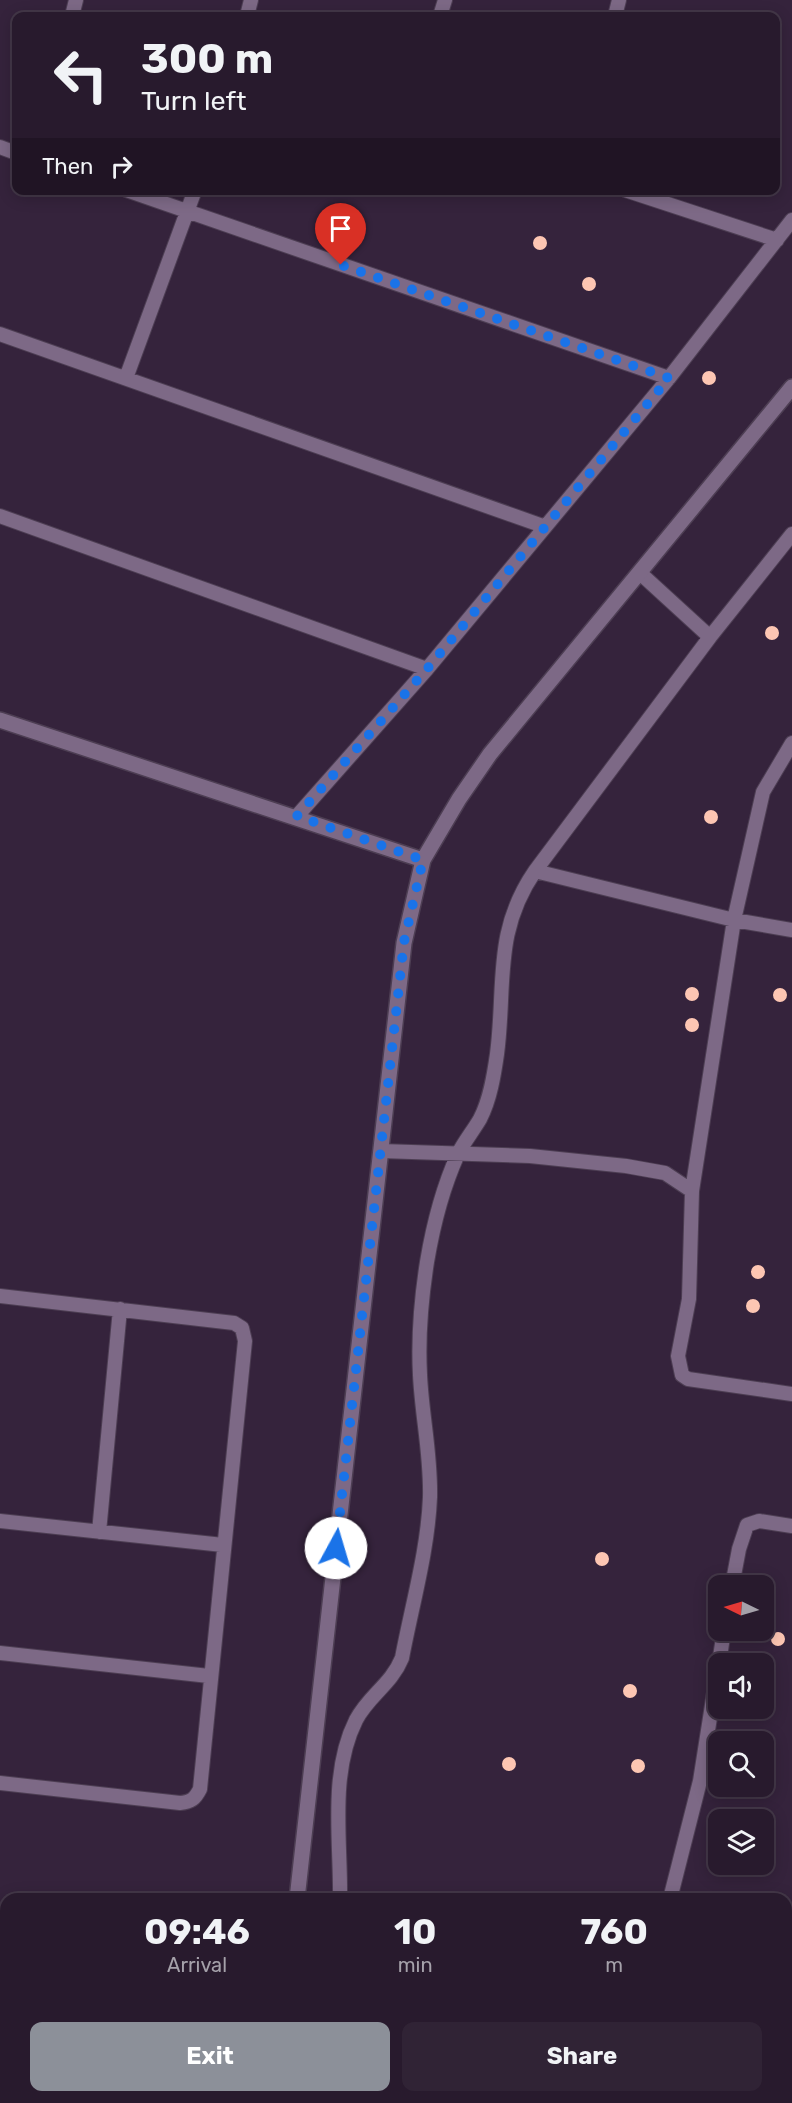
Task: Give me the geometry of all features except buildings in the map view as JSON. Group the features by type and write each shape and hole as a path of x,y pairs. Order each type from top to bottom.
{"street":[{"path":"140,195 669,378"},
{"path":"126,378 193,195"},
{"path":"640,195 777,240"},
{"path":"297,816 427,669 543,526 669,378 792,220"},
{"path":"0,333 543,526"},
{"path":"298,1893 404,942 423,860 459,799 490,754 792,387"},
{"path":"0,516 427,669"},
{"path":"340,1893 339,1795 345,1753 355,1723 366,1702 395,1674 402,1658 427,1529 430,1498 429,1445 420,1378 419,1332 427,1261 443,1194 459,1152 482,1116 488,1098 497,1053 501,973 510,918 522,890 535,871 710,637 792,534"},
{"path":"640,573 710,637"},
{"path":"0,720 297,816 423,860"},
{"path":"792,743 763,792 734,920 692,1191 691,1276 678,1356 679,1368 688,1379 792,1394"},
{"path":"535,871 734,920 792,930"},
{"path":"381,1151 530,1156 665,1173 692,1191"},
{"path":"0,1296 234,1323 244,1334 209,1676 200,1789 193,1800 180,1803 0,1783"},
{"path":"99,1532 120,1309"},
{"path":"0,1521 224,1545"},
{"path":"734,1575 747,1525 759,1521 792,1526"},
{"path":"0,1653 209,1676"},
{"path":"672,1893 700,1780 710,1719"}],"route":[{"path":"336,1548 404,942 423,860 297,816 427,669 543,526 669,378 341,265"}]}
